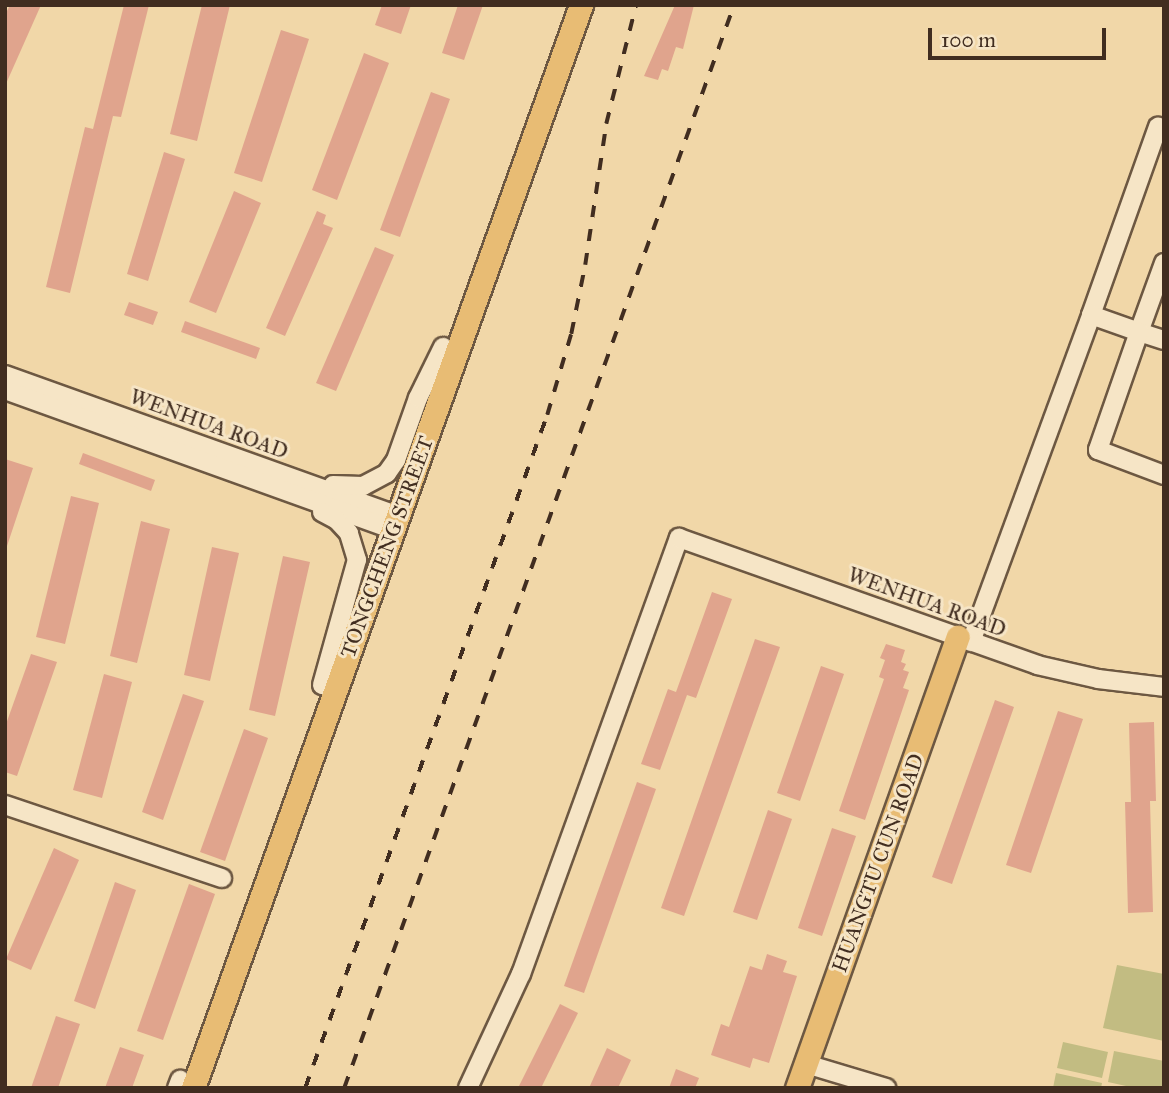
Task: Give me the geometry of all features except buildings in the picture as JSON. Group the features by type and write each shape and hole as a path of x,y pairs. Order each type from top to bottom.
{"main road":[{"name":"TONGCHENG STREET","path":"182,1086 322,685 389,520 443,347 565,5"},
{"name":"TONGCHENG STREET","path":"182,1086 581,5"},
{"name":"HUANGTU CUN ROAD","path":"797,1088 812,1074 964,639"}],"street":[{"path":"964,639 1091,314 1158,127"},
{"path":"1163,471 1098,450 1164,263"},
{"path":"1091,314 1164,340"},
{"path":"263,468 344,487 363,486 381,478 396,460 423,387 443,347"},
{"name":"WENHUA ROAD","path":"5,376 263,468 389,520"},
{"name":"WENHUA ROAD","path":"5,390 206,463 389,520"},
{"path":"206,463 255,487 327,513 342,524 354,542 356,567 337,621 322,685"},
{"name":"WENHUA ROAD","path":"468,1088 521,974 680,538 964,639 1078,675 1164,687"},
{"path":"5,805 222,878"},
{"path":"812,1074 886,1088"}],"shaded area":[{"path":"1117,965 1164,974 1164,1041 1103,1028"},
{"path":"1063,1042 1108,1052 1102,1078 1057,1068"},
{"path":"1114,1051 1164,1061 1164,1088 1135,1088 1108,1082"},
{"path":"1056,1073 1102,1083 1101,1088 1053,1088"}],"railway":[{"path":"305,1088 547,415 571,334 585,265 606,124 636,5"},
{"path":"344,1088 734,5"}]}
